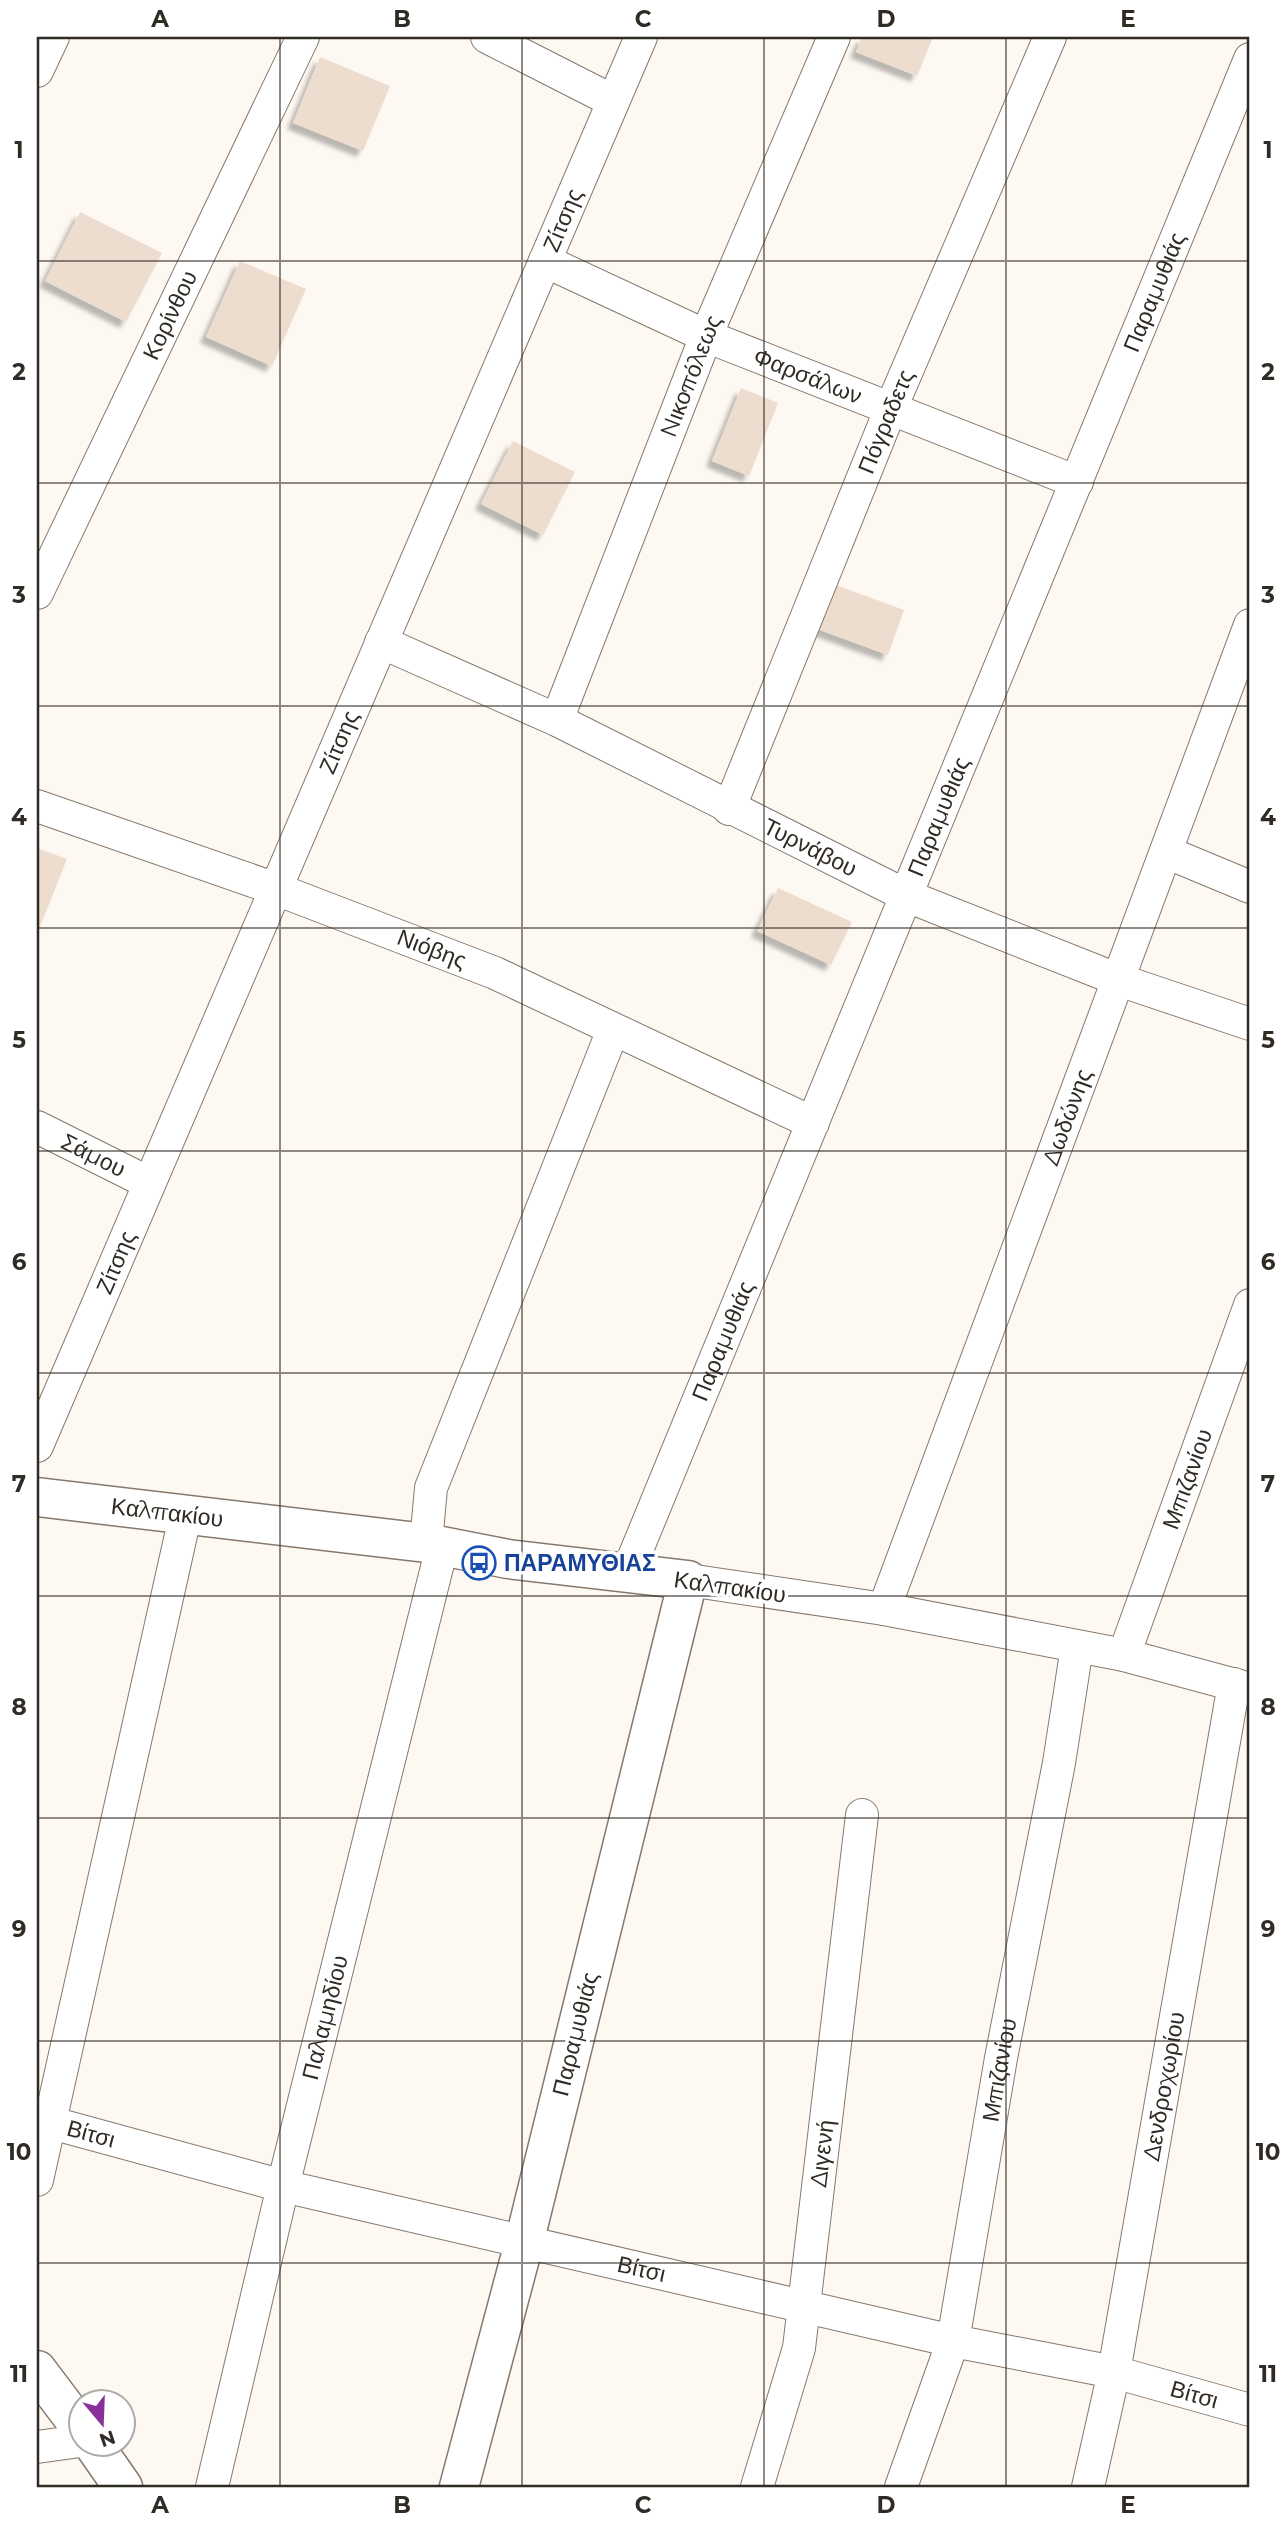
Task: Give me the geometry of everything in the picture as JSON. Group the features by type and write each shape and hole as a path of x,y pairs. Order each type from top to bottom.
{"street":[{"path":"37,71 53,37"},
{"name":"Κορίνθου","path":"37,593 303,37"},
{"path":"487,37 613,101"},
{"name":"Ζίτσης","path":"37,1446 641,37"},
{"name":"Nικοπόλεως","path":"557,720 706,336 834,37"},
{"name":"Πόγραδετς","path":"729,808 891,408 1050,37"},
{"name":"Παραμυθιάς","path":"628,1574 1250,59"},
{"name":"Φαρσάλων","path":"545,261 706,336 1077,482"},
{"name":"Δωδώνης","path":"884,1609 1250,625"},
{"name":"Τυρνάβου","path":"381,642 557,720 907,896 1119,980 1250,1024"},
{"name":"Νιόβης","path":"37,806 276,889 495,973 813,1123"},
{"path":"1166,852 1250,887"},
{"name":"Παλαμηδίου","path":"212,2487 434,1545 431,1488 612,1030"},
{"name":"Σάμου","path":"37,1127 149,1184"},
{"name":"Μπιζανίου","path":"1124,1654 1250,1305"},
{"name":"Καλπακίου","path":"37,1497 434,1545 884,1609 1124,1654 1242,1686"},
{"path":"37,2180 43,2120 185,1517"},
{"name":"Παραμυθιάς","path":"459,2487 524,2242 688,1580"},
{"name":"Μπιζανίου","path":"901,2487 953,2341 1001,2058 1059,1763 1077,1647"},
{"name":"Δενδροχωρίου","path":"1088,2487 1114,2372 1242,1686"},
{"name":"Διγενή","path":"757,2487 799,2348 862,1815"},
{"name":"Βίτσι","path":"43,2120 283,2186 804,2308 953,2341 1114,2372 1250,2410"},
{"path":"37,2370 66,2408"},
{"path":"37,2447 66,2443"},
{"path":"103,2458 123,2487"}],"building":[{"path":"862,37 933,37 917,76 856,52"},
{"path":"320,57 390,86 363,151 293,123"},
{"path":"80,212 162,253 126,322 45,281"},
{"path":"240,261 306,289 272,366 206,337"},
{"path":"741,388 778,403 749,476 712,461"},
{"path":"513,441 575,472 543,535 481,504"},
{"path":"836,585 904,610 888,655 820,630"},
{"path":"37,848 67,859 37,934"},
{"path":"778,888 852,922 831,965 757,931"}],"place":[{"name":"ΠΑΡΑΜΥΘΙΑΣ","path":"479,1563"}]}
